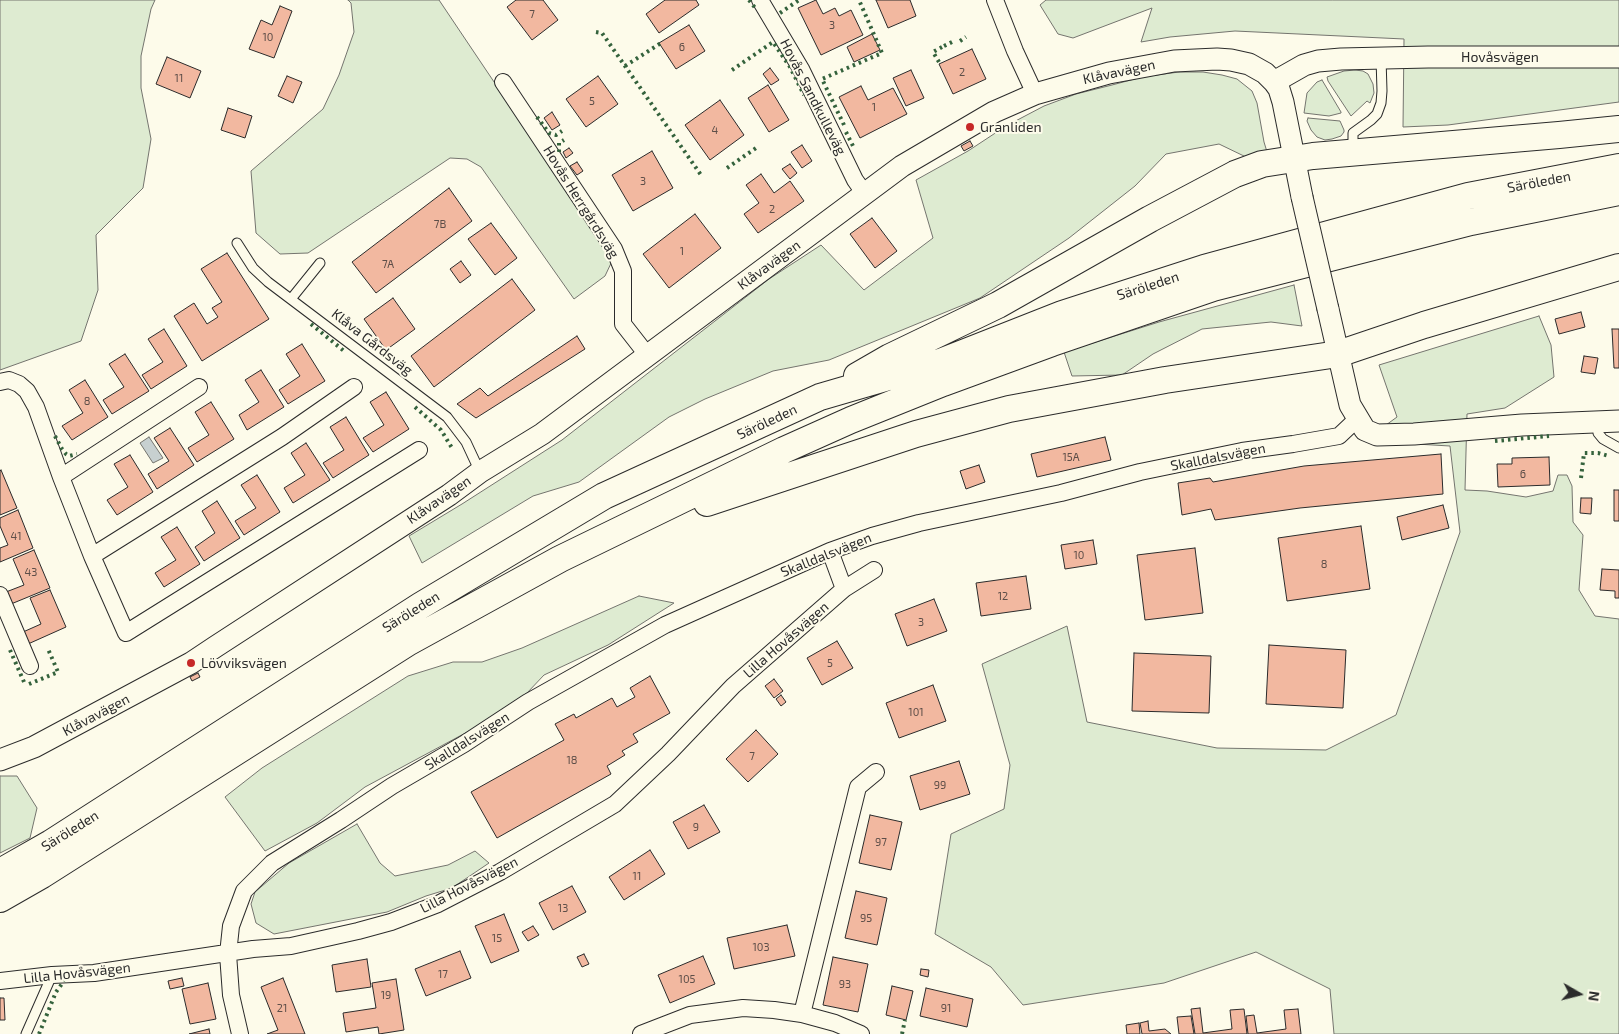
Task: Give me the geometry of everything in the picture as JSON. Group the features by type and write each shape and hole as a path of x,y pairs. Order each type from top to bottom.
{"main road":[{"path":"820,397 890,357 998,305 1150,219 1235,174 1262,164 1295,158 1353,152 1619,129"},
{"name":"Säröleden","path":"0,872 51,843 420,606 604,496 820,397 940,362 1062,314 1204,268 1468,196 1619,167"},
{"name":"Säröleden","path":"0,899 42,875 409,642 560,559 775,454 851,420 943,383 1052,343 1213,288 1471,222 1619,192"},
{"path":"668,506 706,503 916,434 1008,409 1166,380 1338,354 1424,325 1619,267"}],"street":[{"name":"Hovås Sandkulleväg","path":"760,0 801,69 855,180 865,194"},
{"path":"995,0 1015,51 1035,94"},
{"name":"Hovåsvägen","path":"1274,82 1304,65 1318,61 1381,57 1619,56"},
{"name":"Klåvavägen","path":"0,760 34,747 191,663 449,495 480,472 542,434 902,166 994,112 1035,94 1109,73 1174,61 1224,59 1256,67 1274,82 1283,102 1302,197 1338,354 1350,405 1357,419"},
{"name":"Hovås Herrgårdsväg","path":"504,82 614,249 623,271 623,324 648,356"},
{"path":"0,382 9,380 19,384 27,392 36,408 92,556 126,632 419,450"},
{"path":"61,477 199,387"},
{"path":"92,556 282,438 354,387"},
{"path":"1357,419 1365,430 1377,435 1522,425 1619,421"},
{"name":"Skalldalsvägen","path":"240,1034 231,995 228,954 231,926 244,891 272,863 528,702 665,625 720,598 830,551 872,536 919,523 1054,495 1140,472 1242,451 1339,436 1357,419"},
{"path":"830,551 844,589"},
{"name":"Lilla Hovåsvägen","path":"0,981 52,975 94,973 291,946 358,931 399,919 438,904 461,893 615,804 668,754 733,686 844,589 874,570"},
{"path":"0,595 30,666"},
{"path":"802,1014 858,787 876,772"},
{"path":"642,1034 690,1015 743,1008 802,1014 861,1034"}],"lane":[{"path":"1353,152 1353,134 1377,114 1381,104 1381,57"},
{"name":"Klåva Gårdsväg","path":"237,243 253,268 447,417 466,442 480,472"},
{"path":"291,299 320,263"},
{"path":"1597,422 1598,433 1603,439 1619,448"},
{"path":"26,1034 52,975"}],"green space":[{"path":"0,0 155,0 151,9 141,56 141,88 151,139 143,188 96,235 98,290 81,341 0,370"},
{"path":"348,0 439,0 613,259 605,276 574,299 481,167 467,159 450,158 308,253 280,254 256,233 251,171 323,109 339,75 354,32 351,3"},
{"path":"1046,0 1619,0 1619,102 1448,125 1403,127 1404,39 1235,31 1170,37 1141,42 1152,8 1073,38 1058,34 1040,5"},
{"path":"1355,70 1368,74 1373,84 1374,93 1370,103 1367,101 1351,116 1327,77 1344,71"},
{"path":"1179,72 1203,72 1222,75 1237,79 1252,91 1257,103 1264,142 1271,165 1246,157 1219,144 1166,154 1135,186 1069,238 980,298 829,360 773,371 705,399 669,417 579,482 533,496 422,563 409,536 562,440 769,279 821,245 864,290 933,238 916,180 968,151 1006,126 1044,106 1076,94 1142,77"},
{"path":"1322,80 1341,113 1329,116 1304,113 1307,93 1317,82"},
{"path":"1308,118 1340,121 1344,132 1341,136 1332,139 1325,140 1317,137 1311,130 1307,121"},
{"path":"1294,285 1302,326 1271,322 1202,329 1153,354 1122,375 1072,376 1064,352 1159,322"},
{"path":"1539,316 1551,345 1554,377 1505,408 1467,414 1465,490 1487,491 1526,497 1553,491 1558,475 1567,475 1572,486 1573,522 1583,535 1579,590 1595,616 1619,619 1619,1034 1334,1034 1330,989 1256,952 1164,983 1023,1005 991,967 935,934 951,834 1004,809 1010,765 982,664 1067,626 1087,722 1217,748 1326,750 1396,715 1460,532 1450,446 1364,441 1397,417 1379,365"},
{"path":"639,596 674,603 608,645 544,675 527,693 471,730 365,787 317,823 265,851 225,797 262,768 408,676 453,662 482,662 522,648"},
{"path":"0,776 17,776 37,808 30,838 0,853"},
{"path":"357,824 380,863 395,876 448,865 475,851 489,863 452,888 426,896 387,912 274,934 256,923 251,904 255,892 289,863"}],"shaded area":[{"path":"149,437 163,458 153,463 140,443"}],"building":[{"path":"516,0 543,0 558,20 532,40 507,7"},
{"path":"665,0 696,0 699,5 659,33 646,14"},
{"path":"816,0 823,14 835,8 839,16 851,10 863,35 821,55 798,8"},
{"path":"876,0 910,0 916,16 888,28"},
{"path":"280,6 292,11 274,58 249,49 261,20 272,25"},
{"path":"689,25 705,51 676,69 659,43"},
{"path":"872,34 880,50 854,62 847,47"},
{"path":"972,49 986,79 953,94 939,64"},
{"path":"167,57 201,71 190,98 156,84"},
{"path":"770,68 779,80 771,85 763,74"},
{"path":"911,70 924,98 906,106 893,78"},
{"path":"287,76 302,82 293,103 278,96"},
{"path":"598,76 618,104 586,127 566,99"},
{"path":"768,85 789,120 769,132 748,98"},
{"path":"861,86 868,100 893,88 907,114 860,138 839,97"},
{"path":"720,100 744,135 710,160 685,125"},
{"path":"228,108 252,116 245,138 221,130"},
{"path":"552,112 560,125 552,130 544,118"},
{"path":"970,141 973,146 964,151 961,146"},
{"path":"802,145 812,161 802,168 791,152"},
{"path":"569,148 573,153 566,158 563,152"},
{"path":"652,151 673,188 633,211 612,175"},
{"path":"577,162 583,171 577,175 570,166"},
{"path":"790,164 797,173 790,179 782,169"},
{"path":"761,174 774,193 790,181 804,201 758,233 744,214 759,203 746,185"},
{"path":"449,188 472,221 376,293 352,262"},
{"path":"695,214 721,248 669,288 643,254"},
{"path":"872,218 897,251 875,268 850,234"},
{"path":"491,223 517,258 495,275 468,239"},
{"path":"227,253 269,319 202,361 174,316 194,303 207,324 218,317 212,308 222,302 201,269"},
{"path":"461,261 471,275 460,283 450,269"},
{"path":"512,279 535,310 434,387 411,356"},
{"path":"393,298 415,329 386,350 364,319"},
{"path":"1581,312 1585,327 1559,334 1555,319"},
{"path":"164,329 187,366 151,389 142,375 163,362 148,339"},
{"path":"1612,329 1619,329 1619,368 1614,368"},
{"path":"577,336 585,349 476,418 457,404 480,388 488,396"},
{"path":"302,344 325,381 288,404 279,390 300,376 286,354"},
{"path":"125,354 149,391 112,414 103,400 124,387 109,364"},
{"path":"1584,356 1598,358 1595,374 1581,372"},
{"path":"261,370 284,407 247,430 239,415 259,402 245,380"},
{"path":"85,380 108,417 72,440 62,426 83,413 69,390"},
{"path":"386,392 409,429 373,452 363,438 384,425 370,402"},
{"path":"211,402 234,439 197,462 188,448 209,435 195,412"},
{"path":"346,417 369,455 333,478 323,463 344,450 330,427"},
{"path":"170,428 194,465 157,489 148,474 169,461 154,438"},
{"path":"1105,437 1111,460 1037,477 1031,454"},
{"path":"306,443 330,480 293,503 284,488 305,475 291,453"},
{"path":"1441,454 1443,494 1300,508 1215,520 1211,509 1182,515 1178,483 1210,478 1213,482 1304,466"},
{"path":"130,455 153,492 117,515 107,500 128,487 114,464"},
{"path":"1549,457 1550,485 1498,487 1497,464 1512,464 1512,458"},
{"path":"979,465 985,482 966,489 960,471"},
{"path":"0,471 17,508 0,515"},
{"path":"257,475 280,512 244,535 235,521 256,508 241,485"},
{"path":"1614,490 1619,490 1619,521 1614,521"},
{"path":"1581,498 1592,498 1591,514 1580,513"},
{"path":"217,501 240,538 204,561 195,547 215,533 202,511"},
{"path":"1443,505 1449,528 1402,540 1397,517"},
{"path":"18,510 33,548 0,562 0,548 8,545 0,526 0,518"},
{"path":"1361,526 1370,589 1287,601 1278,538"},
{"path":"177,527 200,564 164,587 155,573 176,560 161,537"},
{"path":"1093,540 1097,564 1065,569 1061,545"},
{"path":"1195,548 1203,613 1145,620 1137,555"},
{"path":"34,550 50,588 11,604 6,592 24,585 13,559"},
{"path":"1602,569 1619,570 1619,598 1615,598 1615,591 1600,590"},
{"path":"1026,576 1031,609 981,616 976,583"},
{"path":"50,590 66,627 28,644 23,632 41,624 30,598"},
{"path":"934,599 947,631 907,646 895,614"},
{"path":"837,641 853,668 822,685 807,658"},
{"path":"1269,645 1346,650 1343,708 1266,704"},
{"path":"1134,653 1211,656 1209,713 1132,711"},
{"path":"198,673 200,677 192,681 190,677"},
{"path":"650,676 670,713 633,734 638,742 622,751 625,755 607,766 611,774 497,838 471,792 564,740 555,724 574,714 576,718 612,698 617,707 635,697 630,688"},
{"path":"774,679 783,691 774,698 765,686"},
{"path":"933,685 946,721 899,738 886,703"},
{"path":"781,695 786,702 781,706 776,699"},
{"path":"756,730 778,754 748,782 726,759"},
{"path":"959,761 970,794 920,810 910,776"},
{"path":"704,805 720,832 688,849 673,822"},
{"path":"870,815 902,822 891,870 859,863"},
{"path":"650,850 665,874 624,900 609,877"},
{"path":"572,886 586,912 553,930 539,903"},
{"path":"856,891 887,898 877,945 845,938"},
{"path":"504,914 519,951 491,963 475,926"},
{"path":"787,925 795,956 734,969 727,938"},
{"path":"533,926 539,935 528,941 522,932"},
{"path":"460,951 471,978 426,996 415,969"},
{"path":"584,954 589,964 582,967 577,957"},
{"path":"703,956 715,984 670,1003 658,975"},
{"path":"833,957 868,964 858,1012 823,1005"},
{"path":"367,959 371,987 336,992 332,965"},
{"path":"921,969 929,970 928,977 920,975"},
{"path":"182,978 184,986 170,989 168,981"},
{"path":"283,978 305,1034 267,1034 278,1030 261,987"},
{"path":"396,979 404,1030 379,1034 378,1027 346,1032 343,1013 376,1008 372,983"},
{"path":"208,983 216,1019 190,1024 182,989"},
{"path":"892,986 913,991 906,1020 886,1015"},
{"path":"926,988 973,999 967,1027 920,1016"},
{"path":"0,998 4,998 5,1020 0,1020"},
{"path":"1200,1008 1203,1033 1232,1029 1230,1010 1244,1009 1247,1034 1195,1034 1191,1009"},
{"path":"1298,1009 1301,1034 1248,1034 1246,1016 1254,1015 1257,1033 1286,1029 1284,1010"},
{"path":"1191,1016 1194,1034 1179,1034 1177,1017"},
{"path":"1148,1021 1149,1031 1165,1029 1171,1034 1142,1034 1140,1023"},
{"path":"1139,1023 1140,1034 1127,1034 1126,1025"},
{"path":"209,1029 210,1034 189,1034"}],"hedge":[{"path":"749,0 756,9"},
{"path":"780,13 799,0"},
{"path":"844,125 822,79 882,53 859,0"},
{"path":"596,32 602,33 701,175"},
{"path":"960,41 966,37"},
{"path":"732,70 773,42 790,67 804,95"},
{"path":"944,46 952,42"},
{"path":"625,66 661,43"},
{"path":"939,62 933,52 942,47"},
{"path":"537,117 549,133 556,135 562,131"},
{"path":"846,132 853,146"},
{"path":"559,152 559,143 564,140"},
{"path":"727,168 756,148"},
{"path":"311,324 344,351"},
{"path":"415,407 441,430 452,448"},
{"path":"55,436 66,454 69,456 77,454"},
{"path":"1495,441 1549,436"},
{"path":"1581,478 1584,453 1598,453 1609,456"},
{"path":"29,684 58,672 48,649"},
{"path":"10,650 24,682"},
{"path":"39,1034 56,992 64,981"},
{"path":"902,1034 905,1020"}],"place":[{"name":"Granliden","path":"970,127"},
{"name":"Lövviksvägen","path":"191,663"}]}
